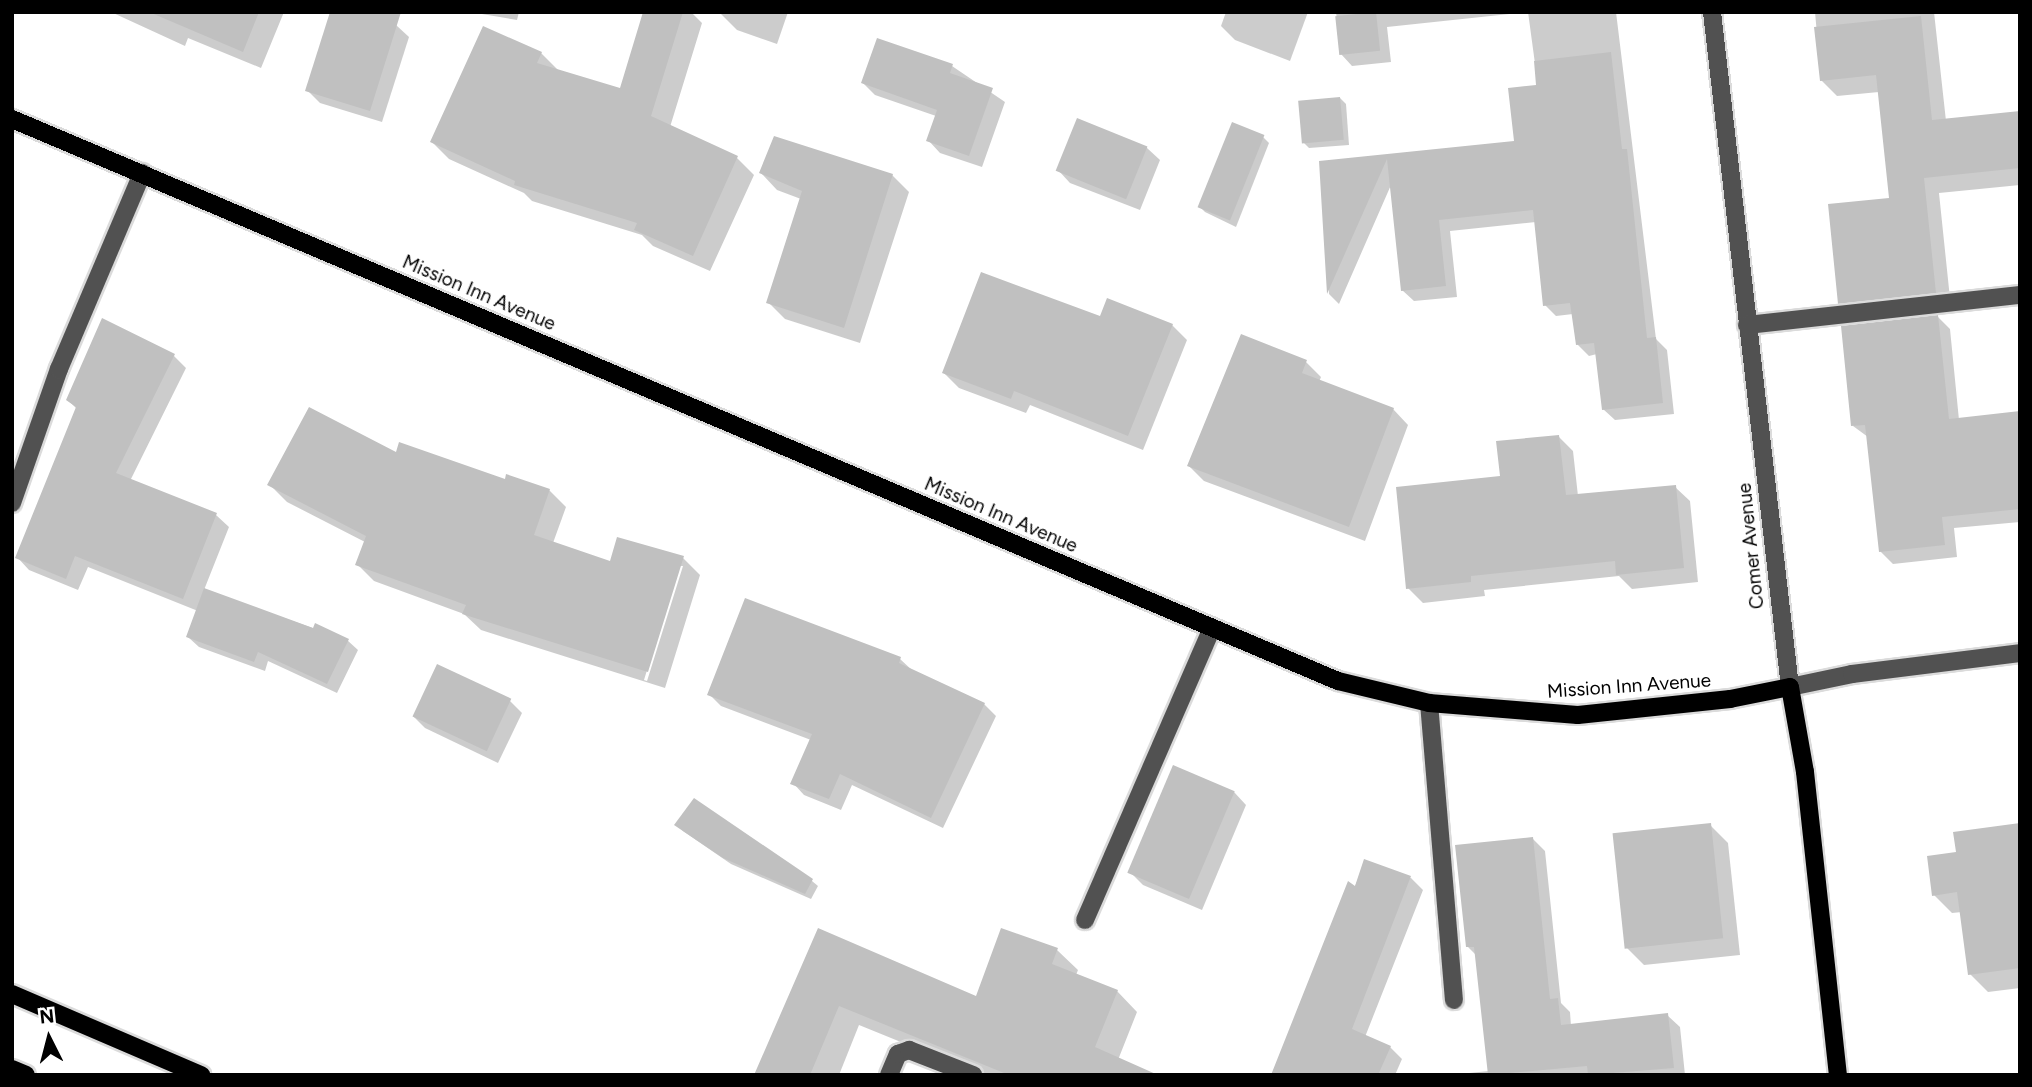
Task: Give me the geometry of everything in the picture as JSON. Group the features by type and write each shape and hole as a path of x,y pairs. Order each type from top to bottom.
{"main road":[{"name":"Mission Inn Avenue","path":"12,119 1338,681 1429,703 1578,715 1730,699 1790,687"},
{"name":"Comer Avenue","path":"1790,687 1805,772 1838,1075"},
{"path":"12,995 201,1075"},
{"path":"12,1069 26,1075"}],"street":[{"name":"Comer Avenue","path":"1712,12 1790,687"},
{"path":"12,503 59,369 142,173"},
{"path":"1747,325 2020,295"},
{"path":"1085,920 1212,628"},
{"name":"Mission Inn Avenue","path":"1790,687 1852,674 2020,653"},
{"path":"1429,703 1454,1000"},
{"path":"889,1075 898,1054 909,1050 973,1075"}],"building":[{"path":"149,12 259,12 243,52"},
{"path":"330,12 401,12 370,111 305,91"},
{"path":"643,12 683,12 651,116 738,156 693,256 634,230 637,223 514,185 515,181 430,142 483,26 542,52 537,63 620,88"},
{"path":"1376,12 1380,51 1339,55 1335,16"},
{"path":"1921,16 1932,120 2020,111 2020,168 1924,178 1936,293 1838,304 1828,204 1889,198 1876,75 1820,81 1814,27"},
{"path":"877,38 953,64 950,73 993,88 969,156 926,141 937,110 861,83"},
{"path":"1611,52 1622,149 1627,149 1647,338 1656,337 1663,403 1602,410 1594,343 1576,345 1570,303 1543,306 1533,210 1439,220 1446,286 1401,291 1387,159 1327,294 1319,161 1514,141 1508,88 1536,85 1534,61"},
{"path":"1340,97 1344,140 1302,143 1298,101"},
{"path":"1077,118 1147,146 1126,199 1056,171"},
{"path":"1232,122 1264,135 1230,220 1198,207"},
{"path":"774,136 893,174 844,328 766,303 802,191 759,173"},
{"path":"981,272 1100,316 1107,298 1173,324 1128,436 1014,391 1011,399 942,373"},
{"path":"1938,315 1949,419 2020,411 2020,509 1942,517 1945,545 1879,552 1865,425 1851,426 1841,326"},
{"path":"102,318 175,354 116,473 217,513 183,599 75,556 66,579 15,558 76,407 66,400"},
{"path":"1241,334 1307,360 1302,373 1394,408 1349,527 1187,466"},
{"path":"309,407 396,452 399,442 505,479 506,474 550,489 534,535 610,561 617,537 684,556 648,672 462,614 466,605 355,565 366,536 267,485"},
{"path":"1559,435 1566,495 1676,485 1684,568 1616,575 1615,561 1471,576 1471,582 1406,589 1396,487 1500,476 1496,441"},
{"path":"204,588 313,628 315,623 349,639 327,684 258,652 254,662 186,637"},
{"path":"745,598 901,657 899,663 985,703 931,818 840,774 829,799 790,784 812,734 707,695"},
{"path":"437,664 511,699 487,751 412,717"},
{"path":"1173,765 1235,791 1189,899 1127,873"},
{"path":"694,798 813,879 805,894 723,858 674,825"},
{"path":"1711,823 1723,938 1625,949 1613,833"},
{"path":"2020,823 2020,968 1968,975 1957,892 1932,896 1927,856 1956,852 1953,832"},
{"path":"1533,837 1550,999 1558,998 1561,1025 1668,1013 1674,1068 1588,1075 1587,1066 1488,1075 1474,947 1466,947 1455,845"},
{"path":"1364,859 1411,876 1352,1029 1391,1046 1378,1075 1271,1075 1348,881 1355,886"},
{"path":"818,928 976,996 1001,928 1058,948 1052,964 1118,990 1095,1047 1158,1075 1009,1075 839,1006 810,1075 754,1075"}]}
